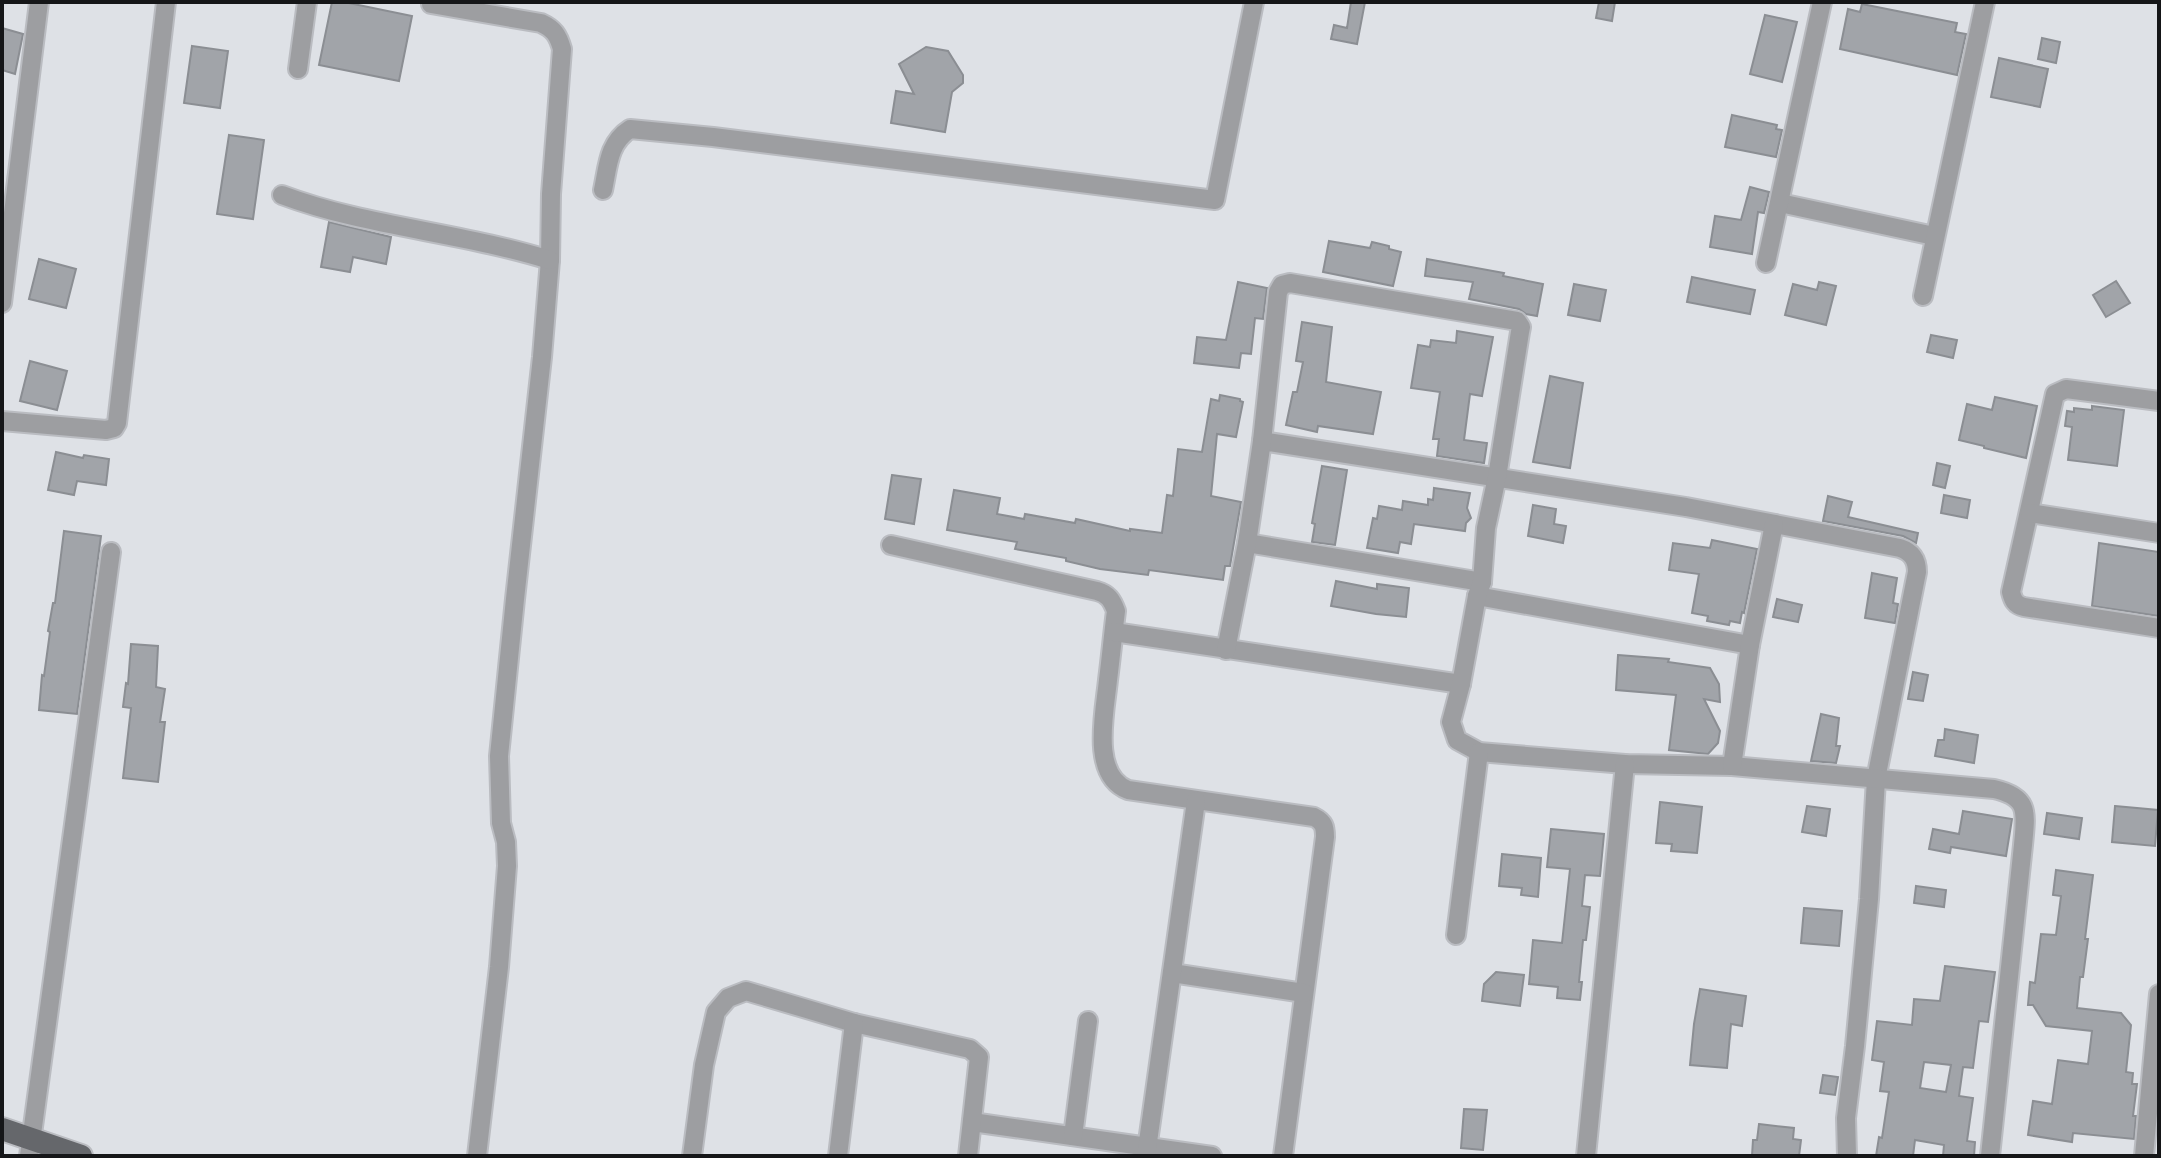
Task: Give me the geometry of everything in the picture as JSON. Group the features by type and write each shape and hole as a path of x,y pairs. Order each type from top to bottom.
{"main road":[{"path":"2,1129 31,1148 81,1156"}],"street":[{"path":"2,303 39,2"},
{"path":"2,421 106,430 114,428 117,423 166,2"},
{"path":"298,69 307,2"},
{"path":"603,190 612,146 620,135 630,129 1215,200 1254,2"},
{"path":"1766,263 1822,2"},
{"path":"1923,296 1985,2"},
{"path":"431,4 541,23 552,28 562,49 542,357 499,756 501,823 507,866 499,967 477,1156"},
{"path":"282,195 352,217 497,246 550,260"},
{"path":"1780,203 1934,236"},
{"path":"1226,650 1247,543 1278,292 1282,285 1290,283 1517,321 1521,327 1486,528 1479,589 1451,722 1457,740 1479,752 1625,764 1732,766 1994,789 2009,792 2022,802 2025,815 2023,845 1990,1156"},
{"path":"2159,401 2066,389 2055,394 2013,579 2013,600 2018,605 2159,628"},
{"path":"1262,441 1686,507 1908,551 1917,565 1876,779 1868,914 1846,1118 1847,1156"},
{"path":"2030,513 2159,533"},
{"path":"1732,766 1750,645 1774,524"},
{"path":"1247,543 1750,645"},
{"path":"891,545 1106,594 1113,601 1116,611 1102,733 1106,766 1120,787 1314,817 1325,827 1283,1156"},
{"path":"31,1148 111,552"},
{"path":"1114,632 1461,684"},
{"path":"1456,935 1479,752"},
{"path":"1586,1156 1625,764"},
{"path":"1147,1151 1196,801"},
{"path":"1172,973 1304,993"},
{"path":"692,1156 716,1012 728,998 746,991 854,1023 975,1052 979,1057 968,1156"},
{"path":"2144,1156 2159,994"},
{"path":"1073,1136 1088,1021"},
{"path":"838,1156 854,1023"},
{"path":"972,1122 1073,1136 1147,1151 1212,1156"}],"building":[{"path":"332,2 412,16 399,81 319,65"},
{"path":"1351,2 1365,2 1357,44 1331,39 1334,25 1347,28"},
{"path":"1599,2 1615,2 1612,21 1596,18"},
{"path":"1862,4 1957,23 1955,32 1966,34 1957,75 1840,49 1848,9 1860,12"},
{"path":"1765,15 1797,22 1782,82 1750,74"},
{"path":"2,28 23,34 15,74 2,70"},
{"path":"2042,38 2060,42 2056,63 2038,59"},
{"path":"192,46 228,51 220,108 184,103"},
{"path":"926,47 948,51 963,75 963,83 952,92 945,132 891,123 896,91 914,94 899,64"},
{"path":"1999,58 2048,69 2040,107 1991,97"},
{"path":"1732,115 1777,125 1776,129 1782,130 1776,157 1725,147"},
{"path":"229,135 264,140 253,219 217,214"},
{"path":"1750,187 1769,192 1764,213 1758,212 1752,254 1710,247 1715,216 1741,220"},
{"path":"329,222 391,237 386,264 353,257 350,272 321,267"},
{"path":"1329,241 1370,248 1372,242 1401,252 1393,286 1323,272"},
{"path":"39,259 76,269 66,308 29,299"},
{"path":"1427,259 1504,273 1503,276 1543,284 1537,316 1519,309 1469,299 1473,282 1425,276"},
{"path":"1692,277 1755,290 1750,314 1687,302"},
{"path":"2116,281 2130,303 2106,317 2093,295"},
{"path":"1238,282 1267,288 1263,319 1255,318 1251,354 1241,353 1239,368 1194,363 1197,337 1226,340"},
{"path":"1819,282 1836,286 1826,325 1785,315 1793,284 1817,290"},
{"path":"1574,284 1606,290 1600,321 1568,315"},
{"path":"1302,322 1332,327 1326,382 1381,392 1373,434 1318,426 1317,432 1286,425 1303,362 1296,361"},
{"path":"1457,331 1493,337 1482,396 1470,394 1464,440 1487,443 1484,463 1437,456 1439,439 1433,439 1440,392 1411,388 1418,345 1430,347 1431,340 1456,343"},
{"path":"1931,335 1957,340 1953,358 1927,352"},
{"path":"30,361 67,371 57,410 20,401"},
{"path":"1550,376 1583,383 1570,468 1533,462"},
{"path":"1220,395 1243,402 1236,437 1217,434 1211,496 1241,502 1230,566 1225,566 1223,580 1149,570 1148,575 1100,569 1066,561 1066,558 1015,549 1017,542 947,530 954,490 1000,498 997,514 1024,519 1025,514 1075,523 1076,519 1130,531 1162,533 1167,495 1173,496 1178,449 1202,452 1211,399 1219,401"},
{"path":"1995,397 2037,406 2026,458 1959,440 1967,404 1992,410"},
{"path":"2092,406 2124,410 2117,466 2068,460 2072,427 2065,426 2067,411 2074,412 2074,408 2092,410"},
{"path":"56,452 83,458 84,455 109,459 106,485 77,481 74,495 48,490"},
{"path":"1937,463 1950,466 1945,488 1933,485"},
{"path":"1322,466 1347,470 1335,545 1312,542 1315,524 1312,523"},
{"path":"892,475 921,479 914,524 885,519"},
{"path":"1434,488 1470,493 1467,508 1471,518 1466,523 1465,531 1414,524 1411,544 1400,542 1398,553 1367,548 1373,518 1377,519 1379,506 1402,510 1403,501 1428,505 1428,499 1433,500"},
{"path":"1944,495 1970,500 1967,518 1941,513"},
{"path":"1828,496 1852,502 1848,517 1918,533 1916,543 1903,536 1823,521"},
{"path":"1533,505 1556,509 1554,524 1566,526 1563,543 1528,536"},
{"path":"64,531 101,536 77,714 39,710"},
{"path":"1712,540 1757,549 1740,623 1730,621 1729,625 1707,621 1708,616 1692,613 1699,574 1669,570 1673,543 1710,548"},
{"path":"2099,543 2159,552 2159,616 2092,606"},
{"path":"1872,573 1897,578 1893,603 1898,604 1895,623 1865,618"},
{"path":"1336,581 1377,589 1377,584 1409,588 1406,617 1331,606"},
{"path":"1777,599 1802,605 1798,622 1773,617"},
{"path":"131,644 158,646 156,687 165,689 160,722 165,722 158,782 123,778 131,708 123,707"},
{"path":"1618,655 1669,659 1668,662 1710,668 1719,684 1720,702 1704,699 1720,731 1718,743 1708,754 1669,750 1676,695 1616,690"},
{"path":"1913,672 1928,675 1923,701 1908,699"},
{"path":"1821,714 1839,718 1836,746 1840,746 1836,763 1811,761"},
{"path":"1945,729 1978,735 1974,763 1935,756 1938,740 1944,740"},
{"path":"1660,802 1702,807 1697,853 1671,851 1672,844 1656,843"},
{"path":"1807,806 1830,809 1826,836 1802,832"},
{"path":"2115,806 2158,810 2155,846 2112,842"},
{"path":"1963,811 2012,819 2006,856 1951,847 1950,853 1929,849 1933,829 1959,834"},
{"path":"2047,813 2082,818 2079,839 2044,834"},
{"path":"1551,829 1604,834 1600,876 1585,875 1582,906 1590,907 1586,940 1583,940 1580,1000 1557,998 1558,987 1529,984 1533,940 1562,943 1570,869 1547,867"},
{"path":"1502,854 1541,858 1538,897 1521,895 1522,888 1499,886"},
{"path":"2056,870 2093,875 2085,939 2088,939 2077,1008 2121,1013 2131,1025 2126,1072 2133,1073 2132,1084 2137,1084 2134,1139 2073,1133 2072,1142 2028,1135 2033,1101 2052,1104 2058,1060 2088,1064 2092,1031 2046,1026 2033,1005 2028,1005 2030,982 2035,983 2041,934 2056,935 2061,896 2053,895"},
{"path":"1916,886 1946,890 1944,907 1914,903"},
{"path":"1804,908 1842,911 1839,946 1801,943"},
{"path":"1945,966 1995,972 1988,1022 1979,1021 1973,1068 1963,1067 1959,1096 1973,1098 1967,1141 1975,1142 1974,1156 1943,1156 1944,1145 1915,1140 1913,1156 1876,1156 1889,1092 1880,1091 1884,1062 1872,1060 1877,1021 1912,1025 1914,999 1940,1001","holes":["1924,1062 1951,1065 1946,1092 1920,1088"]},
{"path":"1496,972 1524,975 1520,1006 1482,1001 1484,984"},
{"path":"1700,989 1746,996 1742,1026 1731,1024 1727,1068 1690,1065"},
{"path":"1823,1075 1838,1077 1835,1095 1820,1093"},
{"path":"1464,1109 1487,1110 1483,1150 1461,1148"},
{"path":"1759,1124 1794,1128 1793,1139 1801,1140 1799,1156 1752,1156 1753,1140 1757,1140"}]}
